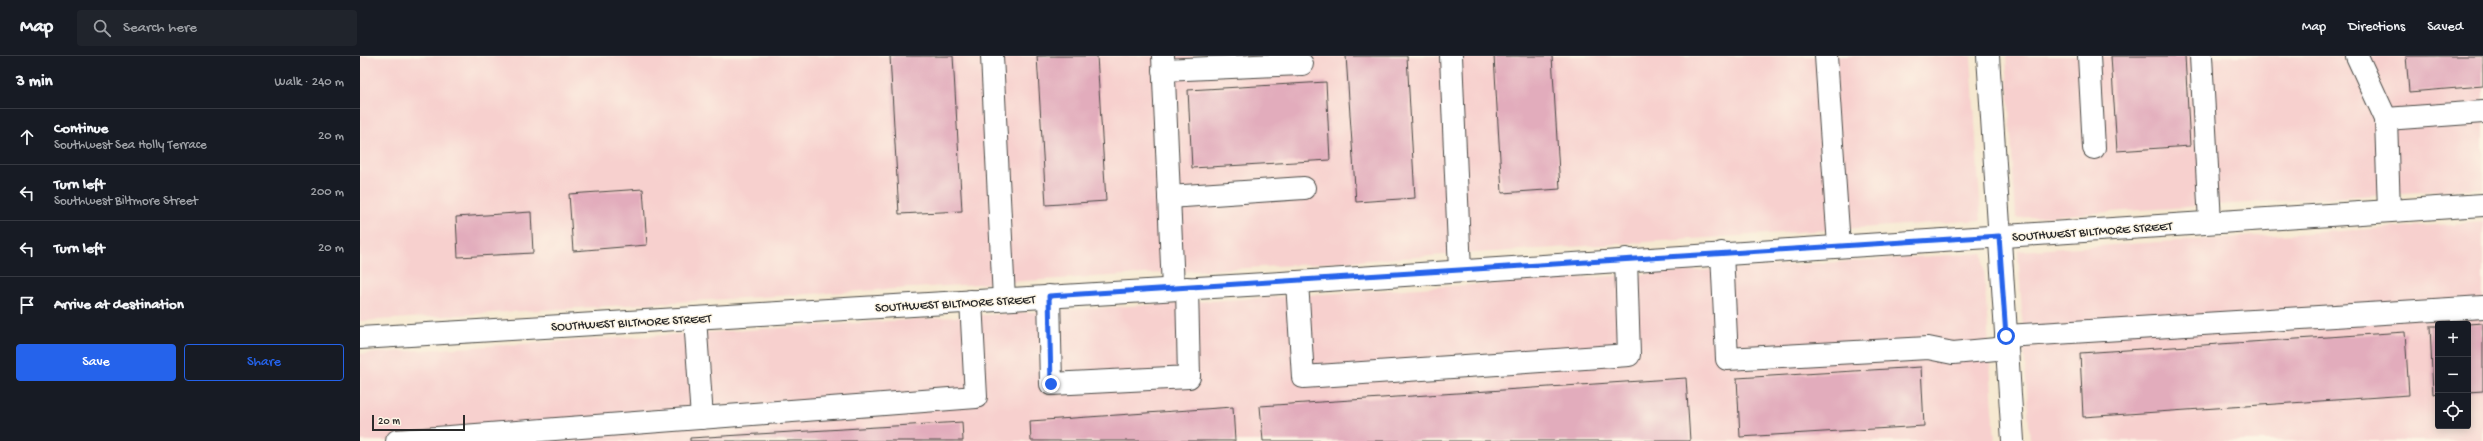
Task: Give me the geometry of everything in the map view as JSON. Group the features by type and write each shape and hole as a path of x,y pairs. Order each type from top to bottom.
{"street":[{"path":"992,56 1004,299"},
{"path":"1451,56 1460,270"},
{"path":"1826,56 1839,246"},
{"path":"1988,56 2012,441"},
{"path":"2089,56 2094,148"},
{"path":"2201,56 2210,222"},
{"path":"2357,56 2386,119 2389,211"},
{"path":"1049,296 1051,384 1189,377 1169,197 1163,63 1302,64"},
{"path":"2386,119 2483,112"},
{"path":"1169,197 1304,188"},
{"name":"SOUTHWEST BILTMORE STREET","path":"360,338 1297,282 1626,259 2483,205"},
{"path":"1722,253 1727,359 1928,348 1953,353 2006,342 2483,306"},
{"path":"1297,282 1303,377 1629,355 1626,259"},
{"path":"397,441 976,397 971,301"},
{"path":"695,318 702,418"}],"shaded area":[{"path":"360,56 1971,56 1981,220 1294,265 360,321"},
{"path":"2006,56 2483,56 2483,188 2016,218"},
{"path":"2483,222 2483,441 2030,441 2018,251"},
{"path":"1983,253 1995,441 360,441 360,354"}],"building":[{"path":"890,56 953,56 962,211 899,214"},
{"path":"1037,56 1097,56 1106,201 1046,205"},
{"path":"1346,56 1407,56 1415,198 1356,202"},
{"path":"1494,56 1552,56 1560,189 1502,193"},
{"path":"2111,56 2185,56 2190,146 2117,151"},
{"path":"2406,56 2483,56 2483,86 2409,92"},
{"path":"1326,82 1330,160 1192,168 1188,90"},
{"path":"643,189 647,245 573,251 569,194"},
{"path":"531,212 533,253 458,257 456,217"},
{"path":"2483,323 2483,391 2471,392 2471,324"},
{"path":"2430,326 2435,326 2435,394 2433,394"},
{"path":"2405,332 2409,395 2083,417 2080,353"},
{"path":"1921,367 1924,426 1740,437 1737,378"},
{"path":"1686,378 1690,441 1263,441 1260,406"},
{"path":"1233,407 1235,441 1031,441 1030,421"},
{"path":"962,422 963,441 690,441 690,438"}],"route":[{"path":"1051,384 1049,296 1297,282 1626,259 1999,236 2006,336"}]}
